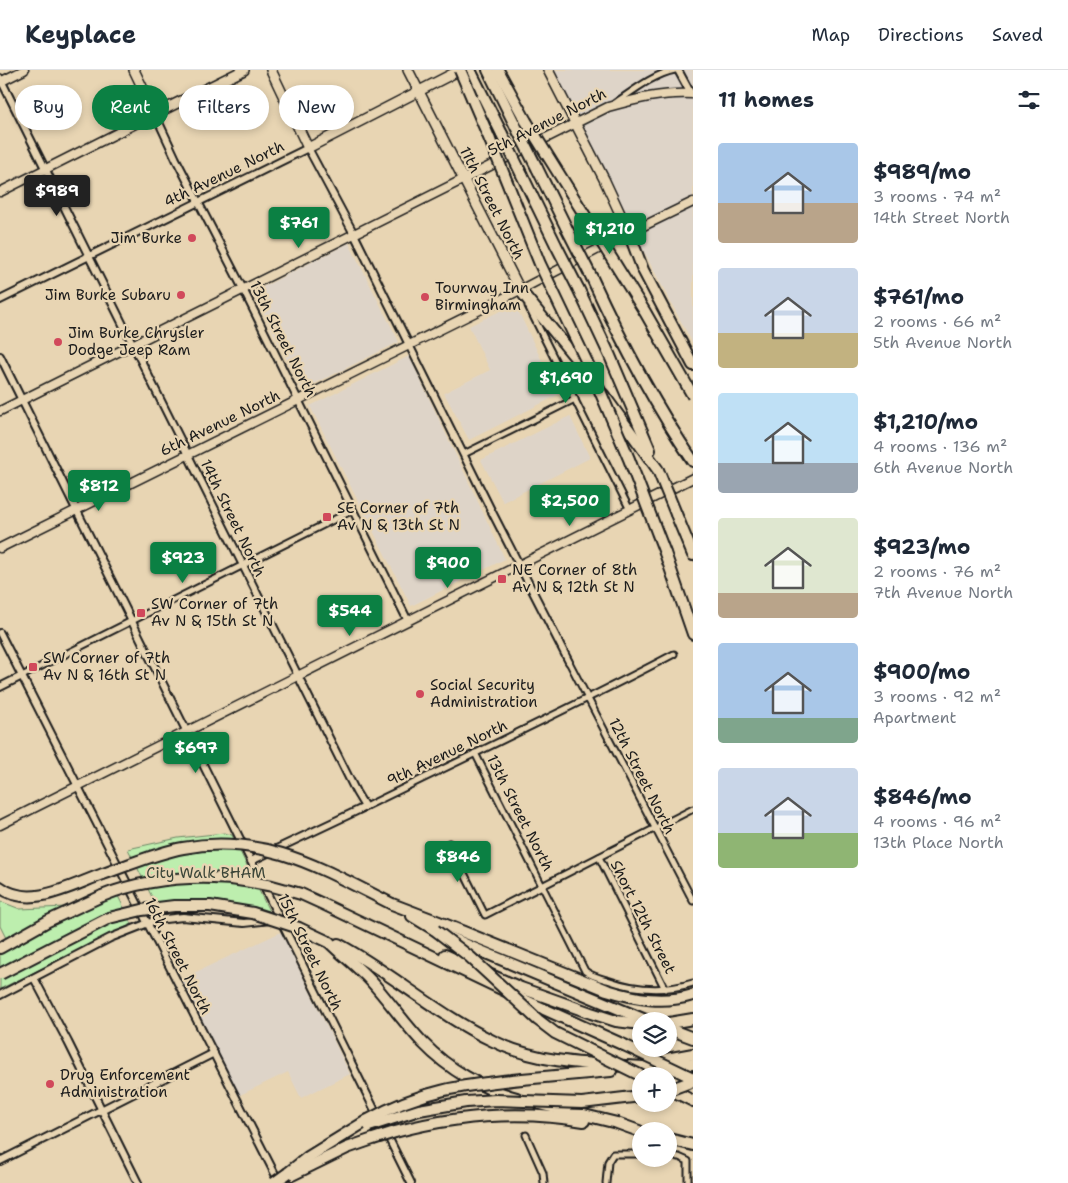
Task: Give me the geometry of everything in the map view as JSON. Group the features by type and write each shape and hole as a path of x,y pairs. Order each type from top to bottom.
{"highway":[{"path":"460,70 540,264 594,377 629,460 665,552 693,634"},
{"path":"470,70 610,356 693,555"},
{"path":"488,70 499,81 526,121 633,292 693,396"},
{"path":"498,70 499,81 516,127 609,315 663,413 690,457"},
{"path":"629,233 643,270 693,365"},
{"path":"520,290 588,372 658,470"},
{"path":"0,887 11,894 33,897 180,848 238,844 270,849 330,873 392,904 435,930 470,957 538,1020 555,1033 632,1067"},
{"path":"0,948 84,903 131,886 174,879 213,878 249,882 285,889 324,904 693,1079"},
{"path":"392,904 607,990 632,998 668,1000 693,995"},
{"path":"0,974 109,918 142,910 166,907 210,906 253,913 299,928 329,942 339,944 442,1012 494,1042 550,1059 620,1066 632,1069"},
{"path":"373,928 521,988 608,1019 632,1023"},
{"path":"435,930 512,965 632,1014"},
{"path":"329,942 370,979 423,1043 444,1062 470,1079 508,1096 617,1123 632,1129"},
{"path":"677,1022 693,1019"},
{"path":"677,1032 693,1038"},
{"path":"620,1066 693,1054"},
{"path":"674,1067 693,1064"},
{"path":"276,1183 308,1158 369,1123 385,1110 440,1090 522,1079 632,1073"},
{"path":"677,1086 693,1079"},
{"path":"677,1093 690,1100"},
{"path":"369,1123 419,1110 466,1102 496,1100 582,1103 632,1097"},
{"path":"288,1175 347,1148 395,1132 446,1120 516,1114 561,1118 632,1131"},
{"path":"677,1141 693,1145"}],"main road":[{"path":"1,80 24,70"},
{"name":"13th Street North","path":"134,70 141,85"},
{"path":"169,107 244,70"},
{"path":"271,70 308,148"},
{"name":"11th Street North","path":"408,70 520,290"},
{"name":"4th Avenue North","path":"308,148 460,70"},
{"path":"548,70 604,179 629,233"},
{"path":"608,107 637,99 681,93 692,95"},
{"name":"5th Avenue North","path":"0,411 608,107"},
{"path":"0,192 123,130"},
{"name":"6th Avenue North","path":"0,548 693,202"},
{"path":"0,825 693,478"}],"street":[{"path":"677,70 692,95"},
{"name":"5th Avenue North","path":"608,107 645,84 670,71 677,70"},
{"name":"14th Street North","path":"1,80 242,565 365,807"},
{"name":"13th Street North","path":"163,130 220,246 244,289 408,621"},
{"name":"4th Avenue North","path":"0,300 308,148"},
{"path":"308,148 354,234 569,662"},
{"name":"11th Street North","path":"520,290 630,510"},
{"name":"15th Street North","path":"0,356 411,1183"},
{"path":"464,454 575,400"},
{"path":"0,687 353,510"},
{"name":"16th Street North","path":"0,633 214,1053 276,1183"},
{"name":"9th Avenue North","path":"365,807 474,752 588,699 674,654"},
{"name":"12th Street North","path":"569,662 693,901"},
{"name":"13th Street North","path":"474,752 585,971 629,987 665,989 693,983"},
{"path":"251,861 365,807"},
{"path":"449,843 485,915 693,810"},
{"name":"Short 12th Street","path":"598,857 665,989"},
{"path":"0,995 110,938 163,919 183,917 244,923 279,918"},
{"path":"34,978 138,1183"},
{"path":"0,1161 214,1053"},
{"path":"526,1135 543,1172 544,1183"},
{"path":"606,1183 608,1162 611,1156 616,1153 632,1154"},
{"path":"677,1156 687,1160 689,1164 688,1183"}],"shaded area":[{"path":"547,70 693,70 693,344"},
{"path":"349,243 399,342 302,390 253,292"},
{"path":"515,304 558,395 469,440 444,393 490,370 469,326"},
{"path":"409,356 505,559 411,606 310,406"},
{"path":"570,416 590,458 503,502 481,460"},
{"path":"281,932 350,1074 301,1098 288,1072 240,1095 181,979"}],"green space":[{"name":"City Walk BHAM","path":"224,833 232,835 269,911 255,915 207,911 159,911 128,849 178,838"},
{"name":"City Walk BHAM","path":"113,886 132,924 0,989 0,942 6,938 0,926 0,903 2,902 20,909 66,907"}],"place":[{"name":"Jim Burke","path":"192,238"},
{"name":"Jim Burke Subaru","path":"181,295"},
{"name":"Tourway Inn Birmingham","path":"425,297"},
{"name":"Jim Burke Chrysler Dodge Jeep Ram","path":"58,342"},
{"name":"SE Corner of 7th Av N & 13th St N","path":"327,517"},
{"name":"NE Corner of 8th Av N & 12th St N","path":"502,579"},
{"name":"SW Corner of 7th Av N & 15th St N","path":"141,613"},
{"name":"SW Corner of 7th Av N & 16th St N","path":"33,667"},
{"name":"Social Security Administration","path":"420,694"},
{"name":"Drug Enforcement Administration","path":"50,1084"}]}
